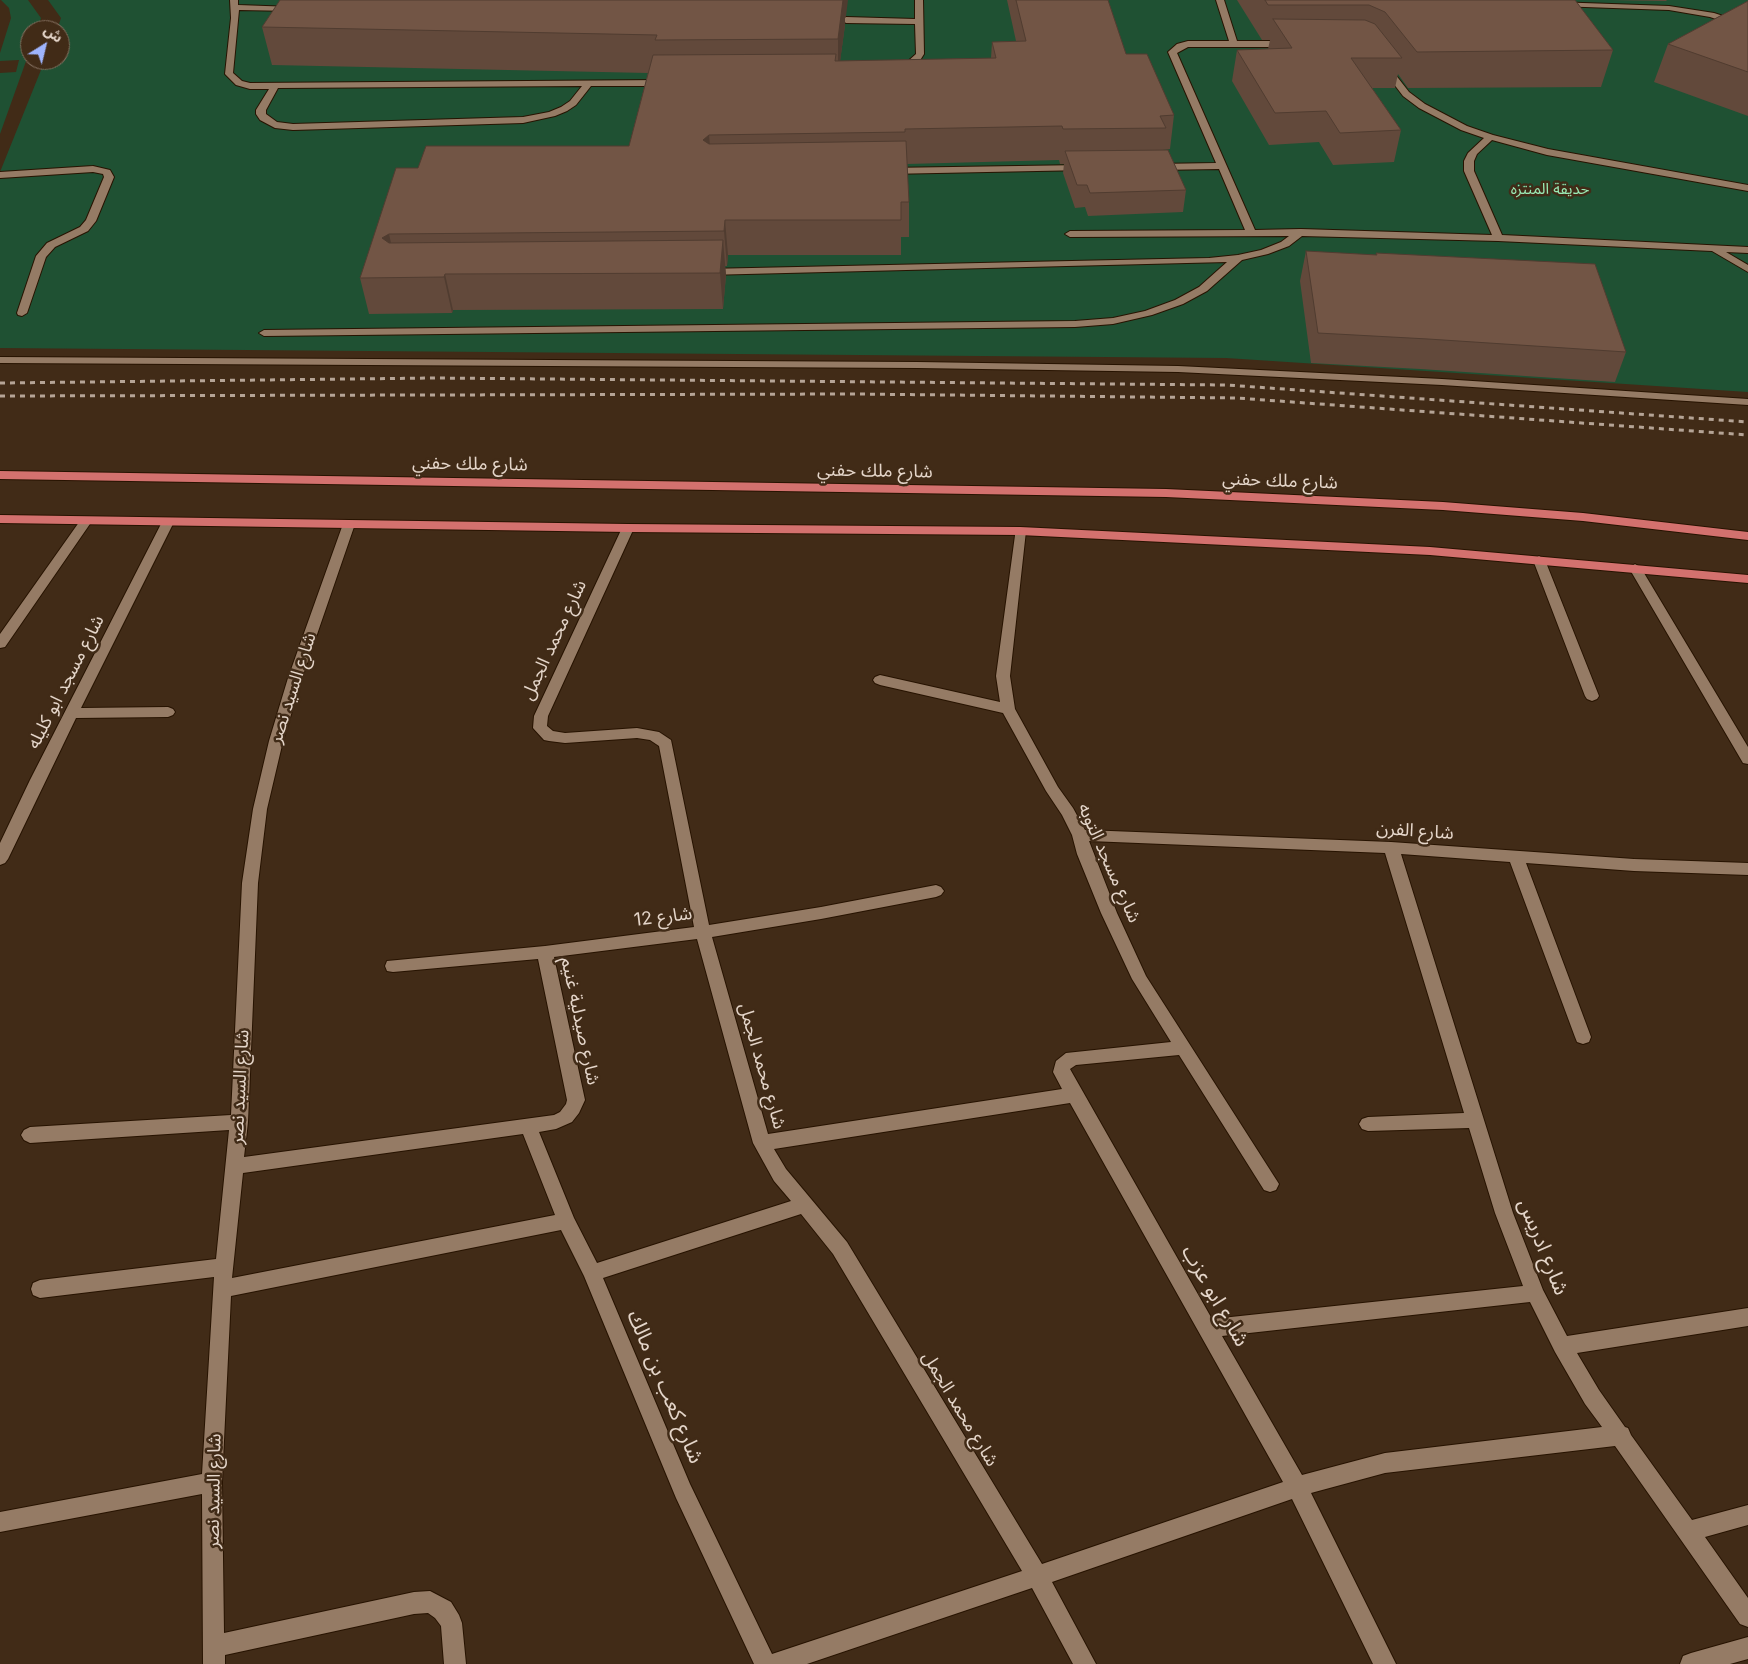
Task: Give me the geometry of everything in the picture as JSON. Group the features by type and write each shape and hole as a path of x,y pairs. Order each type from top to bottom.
{"highway":[{"name":"شارع ملك حفني","path":"0,475 1166,493 1443,506 1583,517 1748,536"},
{"path":"0,520 1020,531 1412,550 1748,579"}],"street":[{"path":"893,74 909,66 920,54 919,0"},
{"path":"1220,0 1234,44"},
{"path":"300,9 234,3 229,74 240,83 274,87 678,83"},
{"path":"1546,4 1652,6 1697,9 1748,27"},
{"path":"846,20 919,22"},
{"path":"1251,232 1172,52 1180,46 1188,44 1299,44"},
{"path":"1378,58 1406,94 1422,106 1464,128 1547,152 1748,188"},
{"path":"274,87 261,114 263,118 275,125 294,127 524,120 552,114 564,109 573,103 588,84"},
{"path":"1490,137 1473,152 1469,161 1469,171 1498,238"},
{"path":"1146,167 1223,166"},
{"path":"880,171 1097,168"},
{"path":"0,175 93,169 101,170 108,175 91,221 84,229 51,245 41,256 22,313"},
{"path":"691,272 1111,264 1238,258 1264,252 1285,244 1301,232"},
{"path":"1070,234 1301,232 1498,238 1748,250"},
{"path":"1713,249 1748,269"},
{"path":"264,332 1075,324 1113,320 1148,313 1179,302 1203,289 1238,258"},
{"path":"0,360 917,365 1112,368 1337,376 1748,402"},
{"path":"0,644 86,521"},
{"name":"شارع مسجد ابو كليله","path":"1,855 168,522"},
{"name":"شارع السيد نصر","path":"214,1655 212,1482 222,1289 239,1122 250,883 260,809 276,741 295,678 348,524"},
{"name":"شارع محمد الجمل","path":"628,528 540,716 540,728 549,736 565,738 637,733 654,736 666,744 703,932 762,1143 780,1175 840,1248 1037,1576 1085,1664"},
{"name":"شارع مسجد التوبه","path":"1020,531 1003,676 1008,709 1053,791 1068,812 1080,834 1085,854 1109,913 1140,979 1270,1184"},
{"path":"1539,560 1592,696"},
{"path":"1635,568 1748,759"},
{"path":"880,680 1008,709"},
{"path":"71,713 168,712"},
{"name":"شارع الفرن","path":"1080,834 1390,848 1634,865 1748,868"},
{"name":"شارع ادريس","path":"1390,848 1504,1213 1534,1293 1562,1346 1592,1396 1748,1616"},
{"path":"1516,857 1583,1036"},
{"name":"شارع 12","path":"393,966 545,952 703,932 821,913 936,891"},
{"name":"شارع صيدلية غنيم","path":"528,1125 556,1122 572,1108 576,1100 545,952"},
{"name":"شارع ابو عزب","path":"1184,1048 1072,1058 1062,1066 1061,1072 1297,1487 1385,1664"},
{"path":"762,1143 1073,1095"},
{"path":"1368,1124 1475,1120"},
{"path":"30,1135 239,1122"},
{"path":"235,1166 528,1125"},
{"name":"شارع كعب بن مالك","path":"528,1125 566,1221 592,1273 682,1491 764,1664"},
{"path":"592,1273 804,1205"},
{"path":"222,1289 566,1221"},
{"path":"40,1289 224,1267"},
{"path":"1206,1329 1534,1293"},
{"path":"1562,1346 1748,1316"},
{"path":"774,1664 1226,1513 1297,1487 1385,1463 1621,1436"},
{"path":"0,1522 212,1482"},
{"path":"1687,1532 1748,1515"},
{"path":"214,1655 414,1603 430,1602 443,1610 451,1623 455,1664"},
{"path":"1691,1664 1748,1648"}],"green space":[{"path":"1,0 28,0 41,18 40,20 20,20 20,70 23,70 0,134 0,73 16,72 19,60 0,61 0,53 11,18 9,8"},
{"name":"حديقة المنتزه","path":"48,0 1748,0 1748,392 1226,358 0,348 0,172 41,70 70,70 70,20 60,20 61,18"}],"building":[{"path":"280,0 843,0 838,39 655,40 657,35 262,27"},
{"path":"1016,0 1108,0 1126,54 1147,54 1174,115 1160,116 1166,128 1063,129 1062,126 905,129 905,132 709,135 703,140 709,144 906,141 909,202 901,202 901,220 725,220 724,231 389,234 382,238 389,243 723,240 720,273 445,274 444,277 360,278 396,168 418,168 426,146 629,146 653,55 836,54 835,61 996,58 992,42 1026,41"},
{"path":"1265,0 1575,0 1613,50 1417,52 1385,12 1369,5 1268,5"},
{"path":"1748,1 1748,72 1668,44"},
{"path":"1273,19 1365,20 1375,24 1402,58 1351,58 1401,130 1340,133 1326,111 1275,113 1237,50 1292,48"},
{"path":"1168,150 1186,190 1090,193 1087,185 1077,185 1065,151"},
{"path":"1306,251 1595,264 1626,352 1318,333"}],"railway":[{"path":"0,383 435,378 1227,385 1748,422"},
{"path":"0,396 854,394 1237,398 1748,435"}]}
